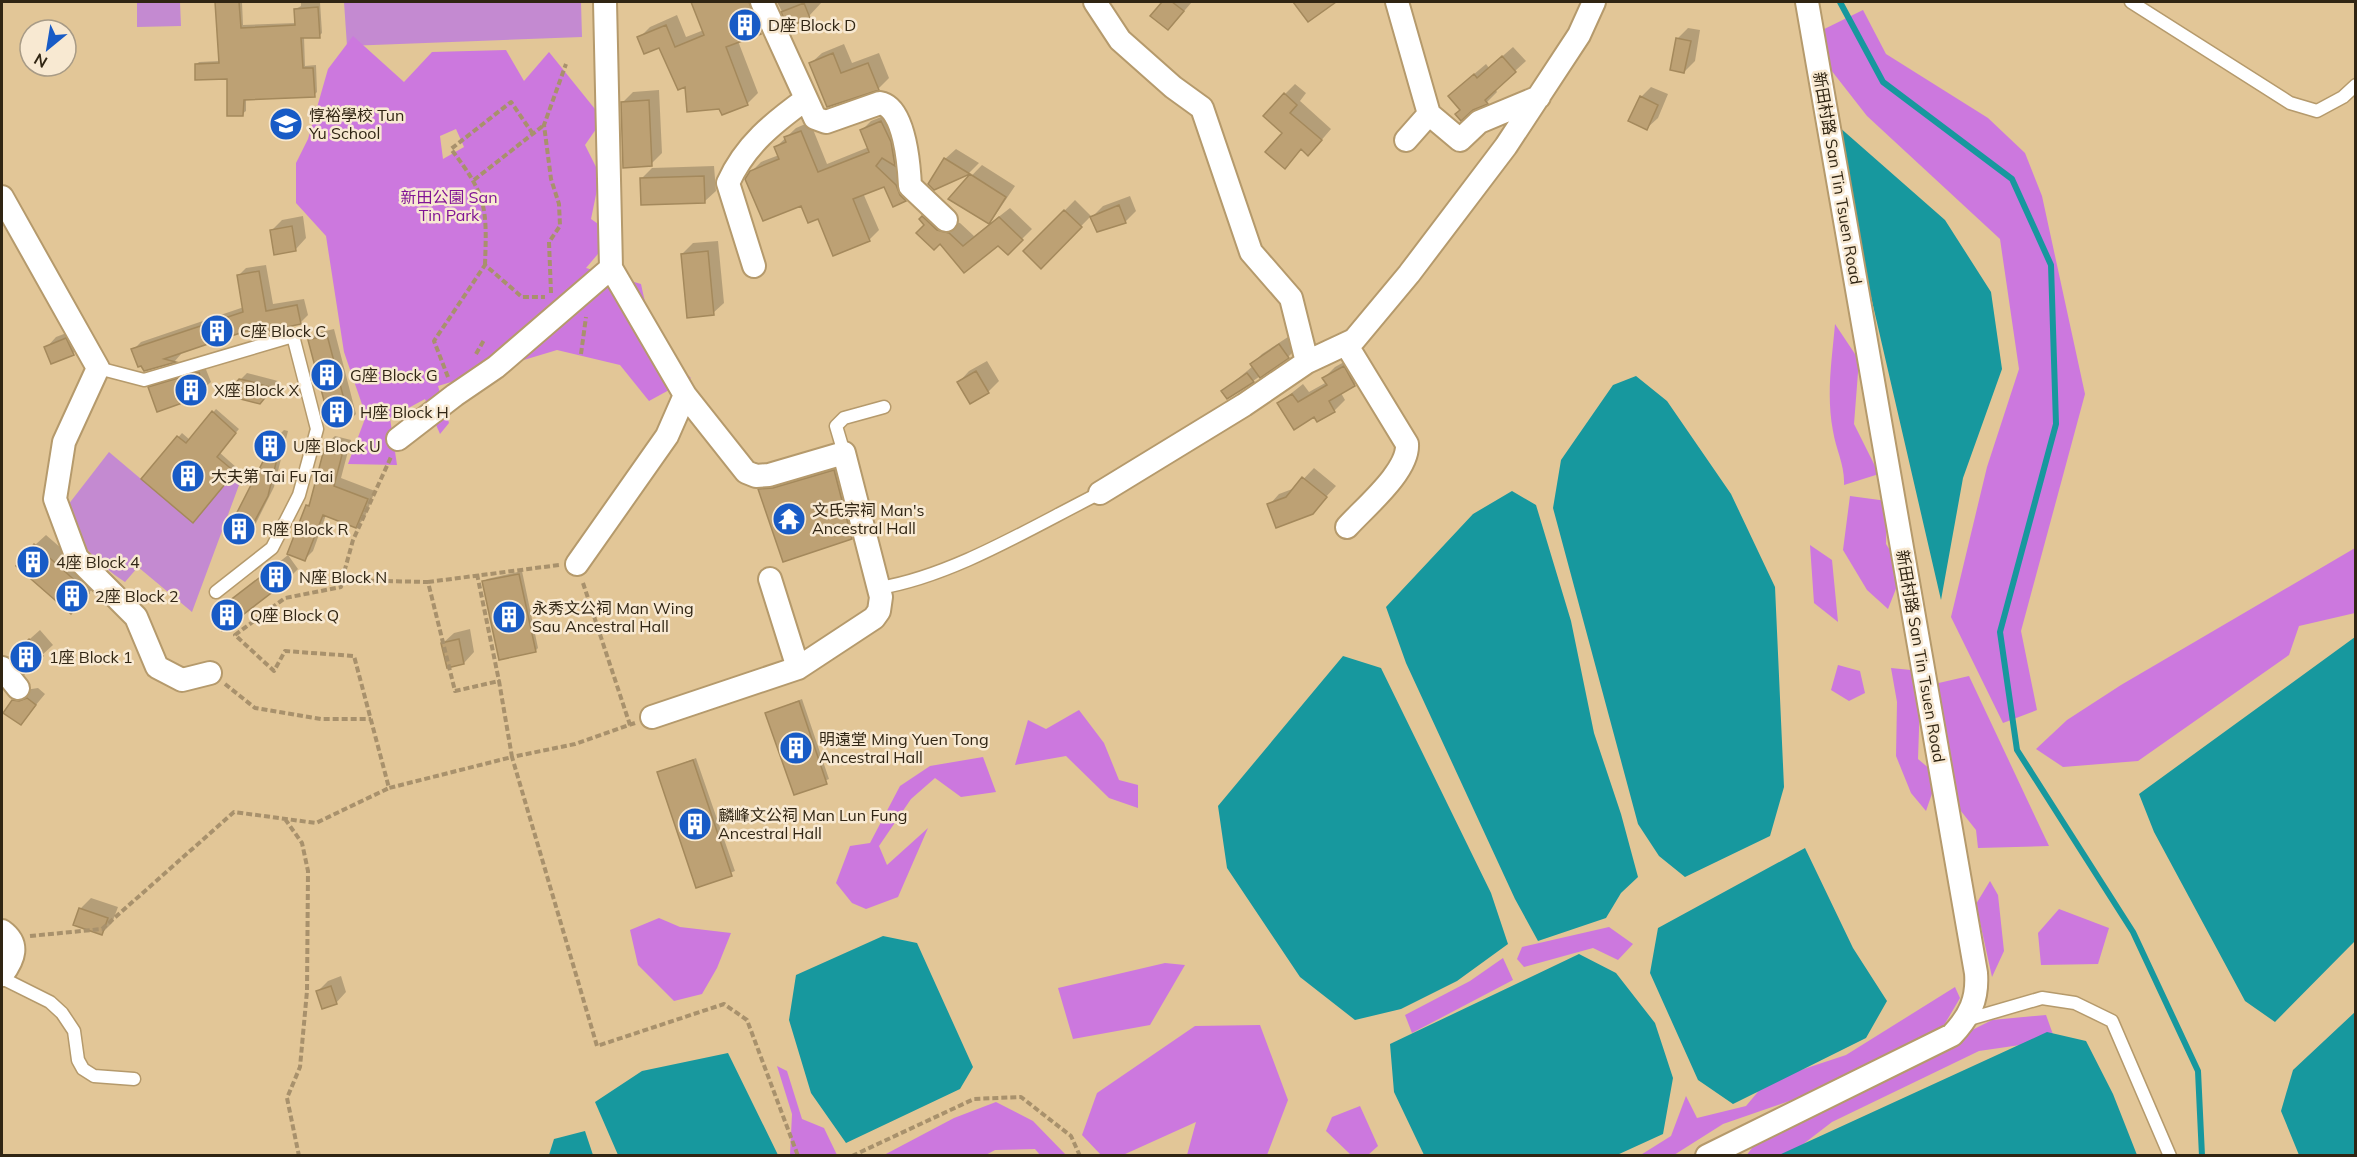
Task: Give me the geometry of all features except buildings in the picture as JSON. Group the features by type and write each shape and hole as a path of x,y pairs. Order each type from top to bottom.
{"street":[{"path":"605,2 611,268 685,395 737,464 756,476 769,475 844,453 879,588 881,605 874,618 798,668 652,717"},
{"path":"762,2 815,118 826,122 880,103 890,107 896,115 908,158 910,186 915,194 946,220"},
{"path":"1095,2 1120,40 1173,87 1202,108 1251,252 1291,298 1307,362"},
{"path":"1397,2 1429,114 1460,140 1479,122 1539,97"},
{"path":"1100,493 1244,405 1307,362 1354,340 1409,274 1506,146 1579,35 1594,2"},
{"name":"新田村路 San Tin Tsuen Road","path":"1807,2 1976,973 1975,1001 1966,1020"},
{"path":"754,266 728,183 738,161 767,127 806,99"},
{"path":"1406,140 1429,114"},
{"path":"2,197 98,368 64,442 55,499 66,535 77,558 136,618 157,666 182,680 210,673"},
{"path":"398,439 496,367 611,268"},
{"path":"1346,344 1407,444 1408,455 1401,467 1347,528"},
{"path":"577,564 667,436 685,395"},
{"path":"770,579 798,668"},
{"path":"2,668 18,688"},
{"path":"2,977 11,963 14,948 6,934"},
{"path":"1707,1155 1952,1035 1966,1020"}],"lane":[{"path":"2131,2 2290,103 2317,111 2343,97 2355,85"},
{"path":"98,368 144,380 293,336 317,429 298,495 272,548 216,592"},
{"path":"844,453 837,433 836,426 839,422 844,418 884,407"},
{"path":"879,588 920,578 966,560 1100,493"},
{"path":"2,977 50,1002 62,1013 74,1031 78,1060 83,1069 94,1077 134,1079"},
{"path":"1966,1020 2042,998 2075,1003 2112,1021 2170,1155"}],"path":[{"path":"485,265 522,297 552,297 549,242 560,226 559,204 551,179 544,125 566,64"},
{"path":"455,395 434,341 485,265 487,214 474,180 451,149 511,102 533,134"},
{"path":"474,180 544,125"},
{"path":"565,307 587,315 581,354"},
{"path":"385,474 353,540 341,587 285,598 235,635 274,671 285,651 354,656 389,788"},
{"path":"342,580 428,582 537,566 577,564 630,725"},
{"path":"477,574 512,757 597,1046 724,1004 747,1020 798,1155"},
{"path":"428,582 454,691 499,681"},
{"path":"210,673 255,708 321,719 371,719"},
{"path":"6,934 102,929 234,812 316,823 389,788 574,744 652,717"},
{"path":"285,819 302,843 308,871 307,991 300,1067 287,1098 299,1155"},
{"path":"852,1155 974,1099 1022,1097 1071,1136 1080,1155"}],"shaded area":[{"path":"137,2 180,2 181,26 137,27"},
{"path":"344,2 581,2 582,37 347,46"},
{"path":"109,452 193,523 235,472 242,477 192,612 138,567 125,582 95,558 81,540 68,505"}],"green space":[{"path":"1863,10 1886,54 1988,118 2025,153 2042,196 2085,394 2021,631 2037,710 2003,723 1951,617 1987,467 2019,369 2000,239 1867,116 1806,38"},
{"name":"新田公園 San Tin Park","path":"353,36 404,82 432,52 506,50 524,81 549,52 603,119 585,145 600,175 591,219 614,235 586,268 641,284 657,336 691,378 649,401 620,365 557,350 438,386 449,423 440,434 425,399 390,418 397,465 348,464 366,416 344,352 326,236 296,203 296,163 308,139 328,69","holes":["456,129 464,147 443,159 440,136"]},
{"path":"1835,324 1859,360 1854,424 1879,474 1844,485 1830,404"},
{"path":"1850,496 1887,501 1886,544 1903,571 1888,609 1867,590 1843,550"},
{"path":"1810,545 1832,560 1838,622 1814,603"},
{"path":"2355,548 2355,613 2299,626 2289,655 2138,761 2063,767 2036,749 2067,720 2121,685"},
{"path":"1838,665 1860,671 1865,693 1849,701 1831,690"},
{"path":"1891,668 1921,671 1918,759 1938,776 1926,811 1911,793 1896,756 1897,702"},
{"path":"1969,676 2049,846 1978,848 1976,830 1949,796 1930,685"},
{"path":"1079,710 1104,743 1119,780 1138,785 1138,808 1109,798 1066,756 1015,765 1028,720 1046,729"},
{"path":"983,757 996,792 961,797 935,778 911,799 879,846 887,865 928,828 898,897 866,909 852,903 836,883 850,846 870,843 900,786 930,766"},
{"path":"1990,881 1998,895 2004,951 1992,977 1976,904"},
{"path":"2059,909 2109,928 2098,964 2041,965 2038,933"},
{"path":"659,918 680,927 731,933 717,968 702,994 674,1001 638,965 630,930"},
{"path":"1609,927 1633,944 1618,960 1593,948 1524,967 1517,959 1522,947"},
{"path":"1503,958 1513,980 1412,1033 1405,1015 1470,981"},
{"path":"1165,963 1185,965 1150,1025 1073,1039 1058,988"},
{"path":"1955,987 1960,998 1943,1027 1801,1097 1723,1124 1674,1155 1639,1156 1671,1136 1686,1096 1697,1118 1746,1106 1767,1081 1846,1055"},
{"path":"2046,1015 2055,1040 1979,1051 1832,1122 1789,1155 1746,1156 1761,1136 1992,1020"},
{"path":"1260,1025 1288,1100 1267,1155 1187,1155 1196,1122 1123,1155 1101,1155 1082,1135 1097,1093 1195,1026"},
{"path":"777,1066 787,1071 802,1119 824,1128 837,1155 790,1155 792,1114"},
{"path":"996,1102 1033,1121 1066,1155 1040,1155 1035,1149 995,1150 984,1156 884,1155 954,1118"},
{"path":"1360,1106 1378,1146 1368,1155 1351,1155 1326,1131 1332,1117"}],"water":[{"path":"1830,119 1945,220 1991,292 2002,369 1963,478 1941,600"},
{"path":"1636,376 1667,401 1731,494 1775,587 1784,787 1770,836 1685,877 1659,856 1638,824 1553,508 1561,460 1613,385"},
{"path":"1512,491 1536,505 1571,621 1594,733 1621,814 1638,877 1621,893 1606,918 1538,941 1515,899 1406,663 1386,607 1473,514"},
{"path":"2355,637 2355,941 2275,1022 2245,1001 2154,832 2139,794"},
{"path":"1343,656 1381,668 1491,893 1508,944 1457,981 1401,1009 1355,1020 1300,977 1227,868 1218,806"},
{"path":"1805,848 1853,948 1887,1001 1866,1038 1733,1104 1698,1080 1650,973 1658,928"},
{"path":"883,936 917,943 973,1067 960,1089 846,1143 811,1093 789,1020 796,975"},
{"path":"1579,954 1616,973 1655,1023 1673,1078 1663,1134 1617,1155 1424,1155 1394,1092 1390,1044"},
{"path":"2355,1012 2355,1155 2299,1155 2281,1111 2293,1070"},
{"path":"2047,1032 2086,1041 2113,1094 2137,1155 1779,1155"},
{"path":"728,1053 778,1155 618,1155 595,1102 642,1071"},
{"path":"585,1131 593,1155 549,1155 554,1139"}],"waterway":[{"path":"1840,2 1883,82 2012,179 2051,265 2056,424 2000,632 2017,750 2133,932 2198,1071 2202,1156"}],"place":[{"name":"D座 Block D","path":"745,25"},
{"name":"惇裕學校 Tun Yu School","path":"286,124"},
{"name":"C座 Block C","path":"217,331"},
{"name":"G座 Block G","path":"327,375"},
{"name":"X座 Block X","path":"191,390"},
{"name":"H座 Block H","path":"337,412"},
{"name":"U座 Block U","path":"270,446"},
{"name":"大夫第 Tai Fu Tai","path":"188,476"},
{"name":"文氏宗祠 Man's Ancestral Hall","path":"789,519"},
{"name":"R座 Block R","path":"239,529"},
{"name":"4座 Block 4","path":"33,562"},
{"name":"N座 Block N","path":"276,577"},
{"name":"2座 Block 2","path":"72,596"},
{"name":"Q座 Block Q","path":"227,615"},
{"name":"永秀文公祠 Man Wing Sau Ancestral Hall","path":"509,617"},
{"name":"1座 Block 1","path":"26,657"},
{"name":"明遠堂 Ming Yuen Tong Ancestral Hall","path":"796,748"},
{"name":"麟峰文公祠 Man Lun Fung Ancestral Hall","path":"695,824"}]}
